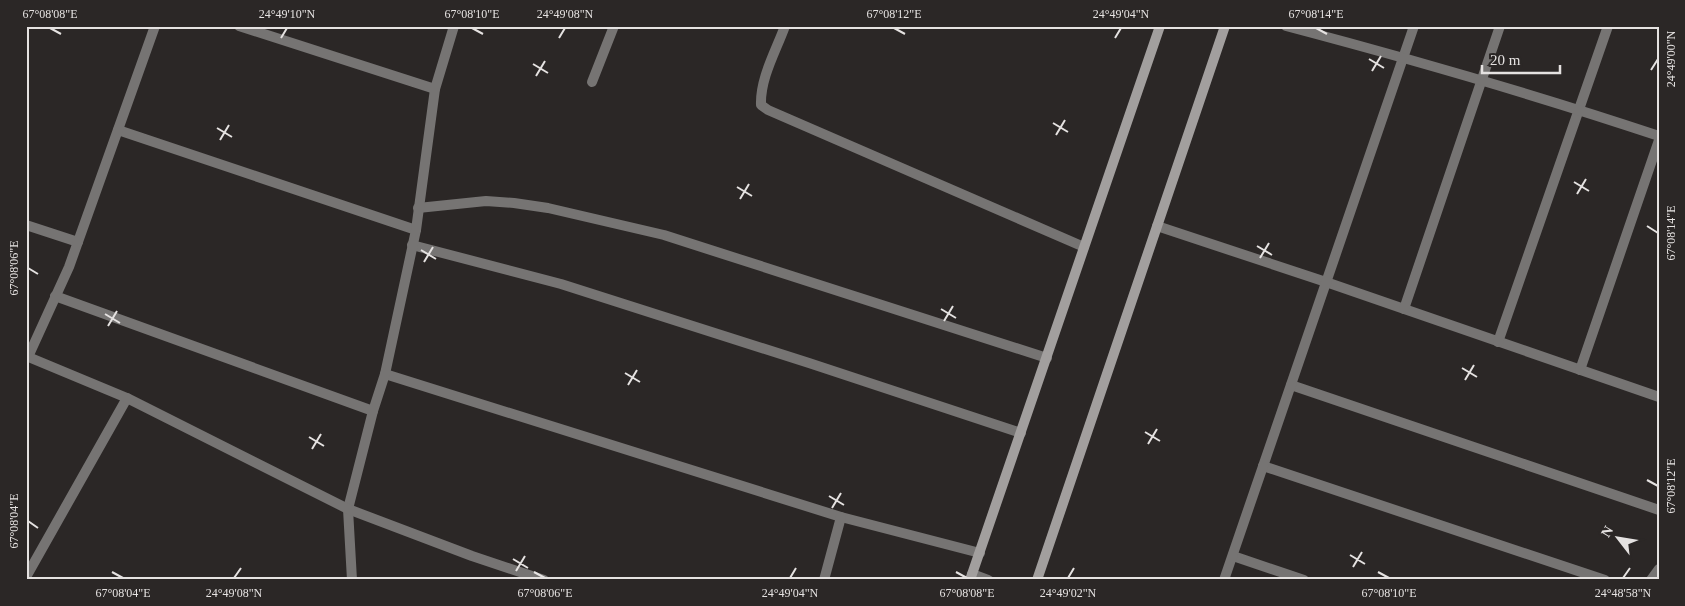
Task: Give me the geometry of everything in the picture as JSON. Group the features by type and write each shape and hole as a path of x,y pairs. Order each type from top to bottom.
{"main road":[{"path":"971,577 1160,26"},
{"path":"1037,580 1224,26"}],"street":[{"path":"155,26 69,267 27,357 127,398 348,509 472,556 544,580"},
{"path":"238,26 435,89"},
{"path":"352,580 348,509 372,411 385,374 416,230 435,89 454,26"},
{"path":"592,82 614,26"},
{"path":"785,26 764,80 760,94 761,105 782,116 1084,248"},
{"path":"1286,26 1404,57 1481,82 1580,109 1659,136"},
{"path":"1224,580 1414,26"},
{"path":"1404,309 1500,26"},
{"path":"1498,342 1608,26"},
{"path":"118,130 416,230"},
{"path":"1580,370 1659,140"},
{"path":"418,208 486,201 514,203 548,208 644,230 1046,358"},
{"path":"26,225 78,242"},
{"path":"1157,226 1659,397"},
{"path":"412,245 561,284 808,362 1021,433"},
{"path":"55,296 372,411"},
{"path":"385,374 841,517 980,553"},
{"path":"1291,385 1659,510"},
{"path":"26,577 127,398"},
{"path":"1263,466 1605,580"},
{"path":"824,580 841,517"},
{"path":"1233,556 1304,580"},
{"path":"1651,580 1659,569"},
{"path":"971,577 988,580"}]}
